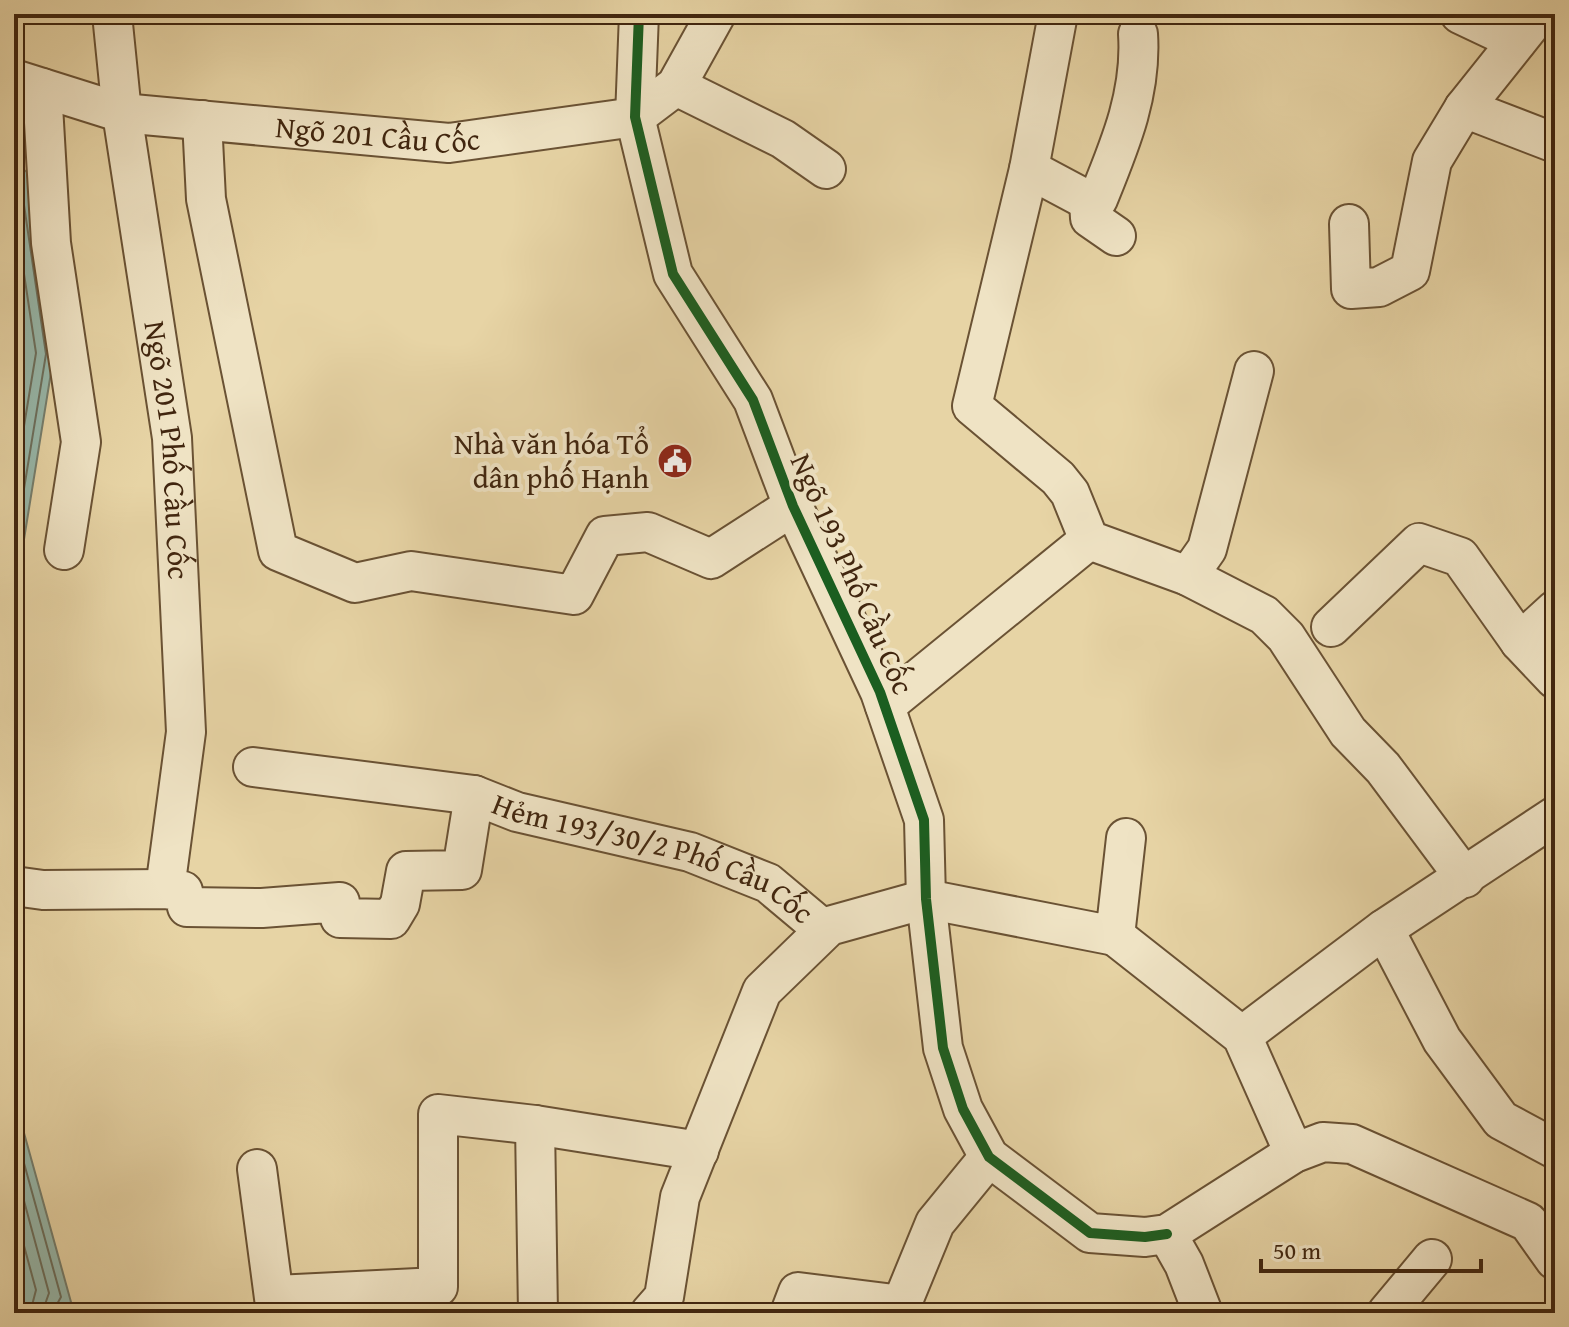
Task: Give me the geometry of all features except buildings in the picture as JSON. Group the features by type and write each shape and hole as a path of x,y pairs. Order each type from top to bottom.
{"street":[{"name":"Ngõ 201 Phố Cầu Cốc","path":"112,14 122,113 172,438 186,732 165,889"},
{"name":"Ngõ 193 Phố Cầu Cốc","path":"639,14 635,117 673,274 753,400 793,506 885,706 924,820 926,899 943,1048 963,1109 989,1157 1090,1233 1145,1237 1167,1234"},
{"path":"635,117 676,86 716,14"},
{"path":"1058,14 1029,169 972,406 1058,478 1070,493 1089,540 1188,576 1264,615 1295,650 1348,732 1383,768 1465,878"},
{"path":"1349,224 1351,289 1379,287 1410,271 1432,161 1464,108 1528,28 1460,14"},
{"path":"1029,169 1089,201 1098,199 1128,126 1140,63 1138,34"},
{"name":"Ngõ 201 Cầu Cốc","path":"28,83 122,113 449,143 635,117"},
{"path":"28,83 81,442 64,550"},
{"path":"676,86 783,139 826,169"},
{"path":"1464,108 1555,143"},
{"path":"202,120 206,199 278,551 355,583 411,571 574,595 605,536 648,532 711,559 793,506"},
{"path":"1089,201 1090,218 1116,236"},
{"path":"1188,576 1207,549 1254,371"},
{"path":"885,706 1089,540"},
{"path":"1331,627 1419,543 1460,557 1520,642 1555,679"},
{"path":"1520,642 1555,610"},
{"name":"Hẻm 193/30/2 Phố Cầu Cốc","path":"253,767 474,795 517,812 690,852 768,883 824,930"},
{"name":"Hẻm 193/30/2 Phố Cầu Cốc","path":"165,889 183,891 187,907 262,908 340,902 340,918 391,919 400,904 406,871 462,870 474,795"},
{"path":"1242,1036 1384,929 1555,816"},
{"path":"1115,936 1126,838"},
{"path":"14,886 43,890 165,889"},
{"path":"657,1305 680,1197 762,991 829,926 926,899 1115,936 1242,1036 1294,1153"},
{"path":"1384,929 1442,1040 1501,1120 1555,1149"},
{"path":"257,1169 276,1304 438,1287 438,1114 535,1125 699,1151"},
{"path":"535,1125 538,1313"},
{"path":"1203,1313 1184,1264 1167,1234 1294,1153 1323,1142 1352,1144 1541,1222 1555,1260"},
{"path":"790,1313 798,1292 900,1309 935,1223 989,1157"},
{"path":"1387,1313 1432,1259"}],"water":[{"path":"14,163 27,172 54,354 14,601"},
{"path":"14,1097 71,1302 55,1313 14,1313"}],"cycle path":[{"path":"639,14 635,117 673,274 753,400 793,506 880,692 924,820 926,899 943,1048 963,1109 989,1157 1090,1233 1145,1237 1167,1234"}],"place":[{"name":"Nhà văn hóa Tổ dân phố Hạnh","path":"675,461"}]}
